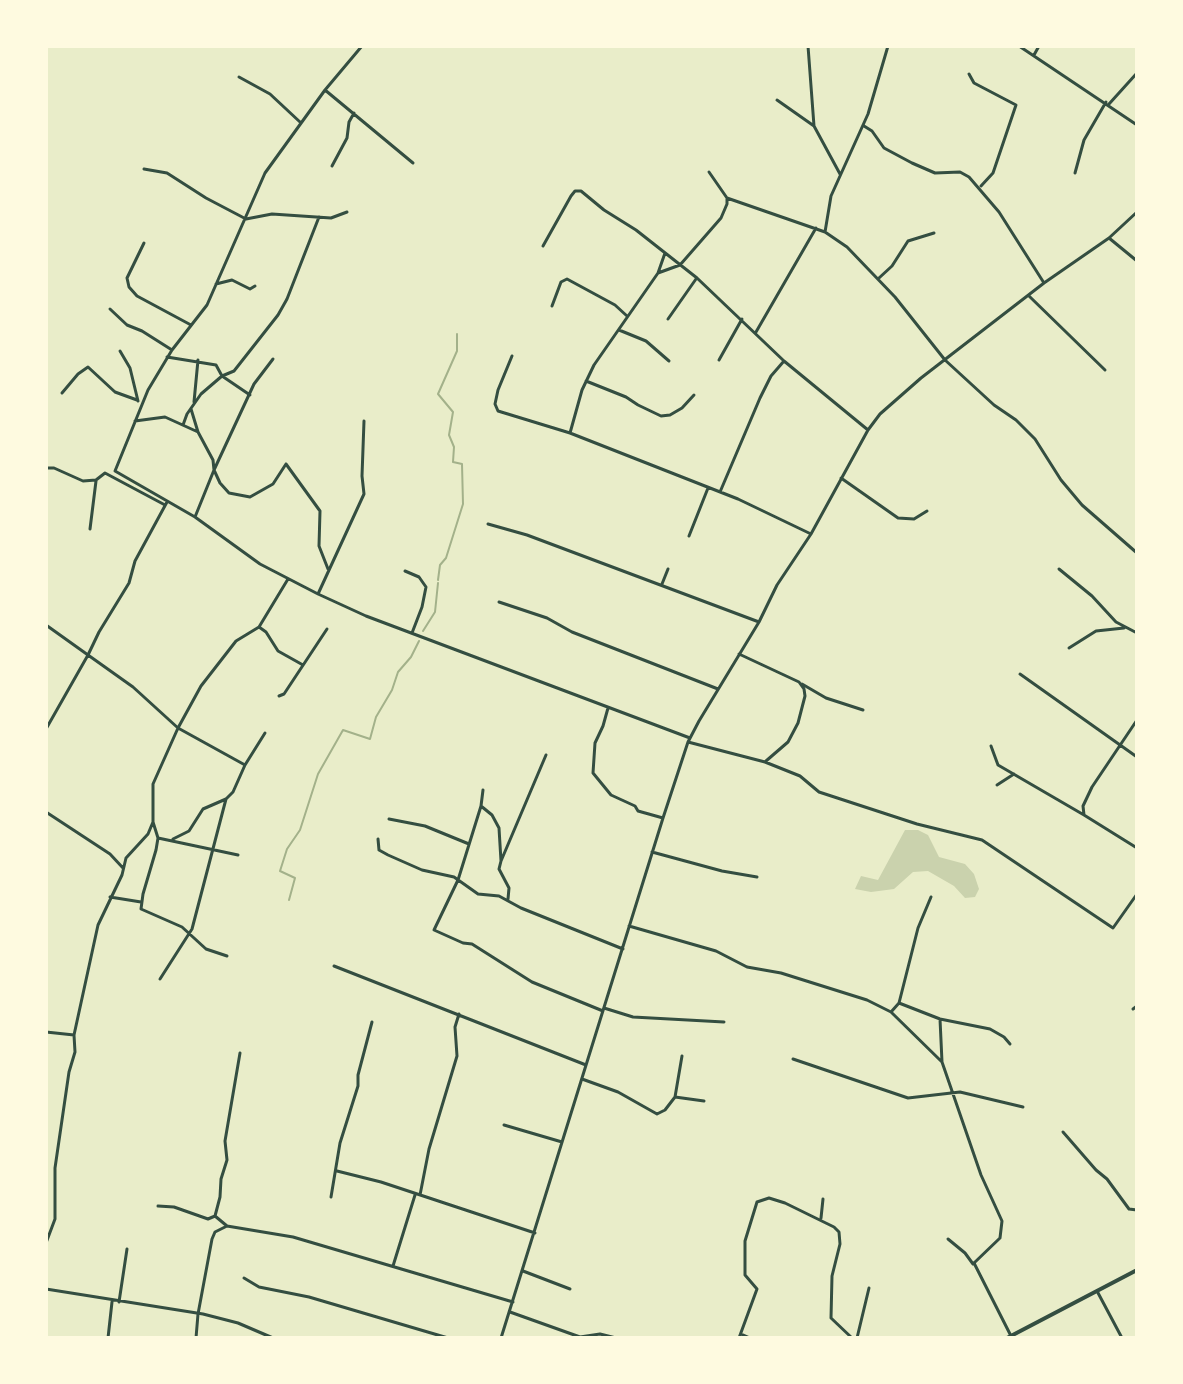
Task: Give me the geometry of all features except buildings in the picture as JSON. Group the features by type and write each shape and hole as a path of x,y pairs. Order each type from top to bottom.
{"street":[{"path":"166,503 115,471 135,421 139,401 167,357 207,305 265,173 300,122 362,46"},
{"path":"808,46 814,126 840,174"},
{"path":"825,232 827,208 864,126 888,46"},
{"path":"1019,46 1137,125"},
{"path":"1034,55 1039,46"},
{"path":"1075,173 1084,140 1108,103 1137,73"},
{"path":"969,74 974,83 1016,105 993,173 979,187"},
{"path":"239,77 270,94 300,122"},
{"path":"325,90 413,163"},
{"path":"777,100 814,126"},
{"path":"332,166 347,138 354,113"},
{"path":"864,126 872,131 884,148 901,158 935,173 960,172 979,187 999,212 1044,283"},
{"path":"144,169 167,173 246,219 272,214 342,216 347,212"},
{"path":"658,273 680,265 721,218 727,198 709,172"},
{"path":"543,246 571,196 575,191 581,191 697,278 784,361 868,430"},
{"path":"727,198 816,228 847,247 879,278 945,360 994,405 1026,429 1082,505 1135,552 1137,543"},
{"path":"501,1338 689,740 759,622 777,585 811,534 868,430 894,399 1044,283 1109,238 1137,212"},
{"path":"183,425 194,402 222,376 234,371 284,306 319,217"},
{"path":"756,332 816,228"},
{"path":"879,278 892,266 908,241 934,233"},
{"path":"1109,238 1137,261"},
{"path":"144,243 127,278 129,287 137,296 191,325"},
{"path":"570,433 594,365 658,273 665,253"},
{"path":"668,319 697,278"},
{"path":"552,306 561,282 567,279 615,305 627,316"},
{"path":"216,284 232,280 250,289 255,286"},
{"path":"1029,296 1105,370"},
{"path":"110,309 127,325 172,350"},
{"path":"719,360 742,319"},
{"path":"619,330 646,341 669,361"},
{"path":"120,351 130,368 139,401"},
{"path":"512,356 498,390 495,404 498,411 570,433 720,492 811,534"},
{"path":"167,357 216,365 222,376 250,395"},
{"path":"195,517 257,380 273,359"},
{"path":"194,402 198,360"},
{"path":"720,492 760,398 771,376 784,361"},
{"path":"62,393 88,367 108,387 139,401"},
{"path":"586,381 626,397 661,416 682,408 694,395"},
{"path":"191,408 198,432 213,460 214,470 229,493 250,497 273,484 286,464 320,511 319,546 328,569"},
{"path":"135,421 160,416 198,432"},
{"path":"318,594 364,494 364,421"},
{"path":"46,468 54,468 83,481 96,480 105,473 195,517 260,564 288,579 412,633 689,740 765,762 800,776 819,792 917,824 982,840 1113,928 1137,894"},
{"path":"841,478 898,518 914,519 927,511"},
{"path":"90,529 96,480"},
{"path":"689,536 708,488"},
{"path":"46,729 129,583 135,561 166,503"},
{"path":"488,524 527,535 759,622"},
{"path":"662,585 668,569"},
{"path":"1059,569 1124,628 1137,633"},
{"path":"405,571 419,577 426,587 412,633"},
{"path":"227,956 206,949 182,927 141,909 158,838 153,822 153,784 197,693 236,641 259,627 288,579"},
{"path":"499,602 547,618 572,632 718,689"},
{"path":"46,625 133,687 178,728 245,765"},
{"path":"259,627 278,651 303,665"},
{"path":"1069,648 1096,631 1124,628"},
{"path":"279,696 284,694 327,629"},
{"path":"739,654 826,698 863,710"},
{"path":"1020,674 1137,757"},
{"path":"765,762 788,742 798,723 805,696 799,682"},
{"path":"608,708 595,743 593,773 611,795 635,806 638,811 663,818"},
{"path":"1084,815 1085,799 1137,720"},
{"path":"173,839 189,831 203,809 226,799 233,792 265,733"},
{"path":"991,746 998,765 1137,848"},
{"path":"508,899 509,888 499,869 501,861 546,755"},
{"path":"997,785 1014,774"},
{"path":"483,790 458,880 434,930 472,944 532,982 603,1010 633,1017 724,1022"},
{"path":"160,979 189,935 226,799"},
{"path":"481,806 492,815 501,835 501,861"},
{"path":"46,812 110,854 123,868"},
{"path":"389,819 425,826 469,844"},
{"path":"46,1243 55,1219 55,1168 69,1072 75,1052 74,1035 98,925 126,858 148,834 153,822"},
{"path":"501,835 514,833"},
{"path":"158,838 238,855"},
{"path":"378,839 379,850 388,855 422,870 458,880 478,894 489,893 508,899 521,908 623,949"},
{"path":"652,852 757,877"},
{"path":"110,897 141,902"},
{"path":"891,1012 899,1003 918,928 931,897"},
{"path":"629,926 716,951 747,967 781,973 849,993 891,1012 942,1062"},
{"path":"334,966 586,1065"},
{"path":"899,1003 940,1019 990,1029 1010,1044"},
{"path":"393,1266 418,1195 457,1056 455,1027 459,1014"},
{"path":"940,1019 942,1062 951,1092 981,1175 1002,1221 1000,1238 974,1260 975,1267"},
{"path":"331,1197 340,1143 358,1086 372,1022"},
{"path":"46,1032 74,1035"},
{"path":"215,1216 227,1160 225,1141 240,1053"},
{"path":"582,1079 618,1092 657,1114 665,1110 675,1097 682,1056"},
{"path":"793,1059 908,1098 951,1092 971,1093 1023,1107"},
{"path":"675,1097 704,1101"},
{"path":"504,1125 562,1142"},
{"path":"1063,1132 1107,1179 1129,1209 1137,1210"},
{"path":"337,1171 381,1182 535,1233"},
{"path":"750,1338 740,1336 757,1292 756,1286 745,1275 745,1241 757,1202 762,1198 777,1201 821,1220 839,1232 840,1244 832,1276 831,1318 834,1324 855,1338 869,1288"},
{"path":"821,1220 823,1199"},
{"path":"158,1206 174,1207 208,1219 215,1216"},
{"path":"215,1216 227,1226 293,1237 513,1302"},
{"path":"196,1338 212,1239 215,1232 227,1226"},
{"path":"948,1239 965,1253 975,1267 1009,1337 1137,1270"},
{"path":"119,1302 127,1249"},
{"path":"523,1271 570,1289"},
{"path":"244,1278 259,1287 309,1297 448,1338"},
{"path":"46,1289 198,1314 238,1323 273,1338"},
{"path":"1097,1291 1122,1338"},
{"path":"108,1338 113,1301"},
{"path":"510,1312 579,1337 600,1334 616,1338"}],"green space":[{"path":"905,830 918,830 928,835 939,857 965,864 974,874 979,889 975,897 965,898 954,886 928,871 913,872 894,889 871,892 855,889 861,876 878,880"}],"waterway":[{"path":"438,580 440,565 446,558 463,504 462,464 453,462 454,447 449,435 453,412 438,394 457,351 457,334"},
{"path":"423,631 435,612 438,583"},
{"path":"289,900 295,878 280,871 287,849 300,830 318,774 343,730 370,739 376,717 392,690 398,672 419,641"}]}
